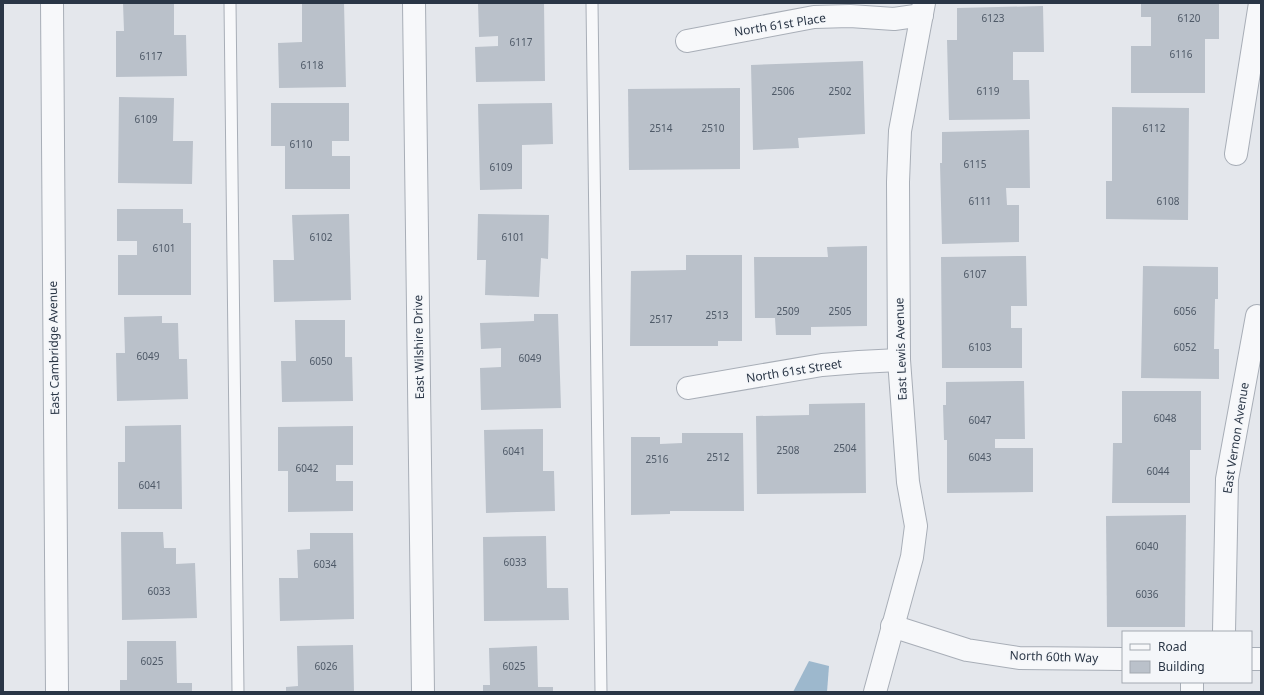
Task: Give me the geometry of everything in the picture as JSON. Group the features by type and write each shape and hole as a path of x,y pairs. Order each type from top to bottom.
{"street":[{"name":"East Cambridge Avenue","path":"52,3 58,692"},
{"name":"East Wilshire Drive","path":"414,3 423,692"},
{"path":"1236,154 1260,3"},
{"name":"North 61st Place","path":"687,41 814,17 850,16 894,19 923,9"},
{"name":"East Lewis Avenue","path":"875,692 912,557 916,526 908,482 899,360 898,182 900,131 923,9"},
{"name":"East Vernon Avenue","path":"1224,631 1227,479 1257,316"},
{"name":"North 61st Street","path":"688,388 822,365 899,360"},
{"name":"North 60th Way","path":"892,626 967,650 1020,658 1122,659"}],"lane":[{"path":"230,3 238,692"},
{"path":"592,3 601,692"}],"water":[{"path":"809,661 829,666 827,692 793,692"}],"building":[{"path":"123,3 174,3 174,35 186,35 187,76 116,77 116,31 124,31"},
{"path":"302,3 344,3 346,87 279,88 278,43 302,42"},
{"path":"478,3 544,3 545,81 476,82 475,47 498,46 498,36 479,37"},
{"path":"1141,3 1219,3 1219,39 1205,39 1205,93 1131,93 1131,46 1151,46 1151,17 1141,17"},
{"path":"1043,6 1044,52 1013,52 1013,80 1029,80 1030,119 949,120 947,40 957,40 957,8"},
{"path":"863,61 865,134 798,138 799,148 753,150 751,65"},
{"path":"740,88 740,169 629,170 628,89"},
{"path":"119,97 174,98 173,141 193,141 192,184 118,183"},
{"path":"271,103 349,103 349,141 332,141 332,156 350,156 350,189 285,189 285,146 271,146"},
{"path":"552,103 553,144 522,145 522,189 480,190 478,104"},
{"path":"1112,107 1189,108 1188,220 1106,219 1106,181 1112,181"},
{"path":"1029,130 1030,188 1006,188 1007,205 1019,205 1019,242 942,244 940,163 942,163 942,132"},
{"path":"117,209 183,209 183,223 191,223 191,295 118,295 118,255 137,255 137,241 117,241"},
{"path":"349,214 351,300 274,302 273,260 294,260 292,215"},
{"path":"478,214 549,215 548,259 541,258 539,297 485,295 486,260 477,260"},
{"path":"867,246 867,326 811,327 811,335 776,335 775,318 755,318 754,257 828,257 827,247"},
{"path":"686,255 742,255 742,341 718,341 718,346 630,346 631,271 686,270"},
{"path":"1026,256 1027,306 1011,306 1011,328 1022,328 1022,368 942,368 941,257"},
{"path":"1143,266 1218,267 1218,299 1215,299 1214,349 1219,349 1219,379 1141,378"},
{"path":"534,314 558,314 561,408 481,410 480,368 501,367 501,348 481,349 480,323 534,321"},
{"path":"162,316 162,323 178,323 179,359 187,359 188,399 117,401 116,353 125,353 124,317"},
{"path":"295,320 345,320 345,357 352,357 353,401 282,402 281,361 296,361"},
{"path":"1024,381 1025,439 995,439 995,448 1033,448 1033,492 947,493 947,440 944,440 943,405 946,405 946,382"},
{"path":"1122,391 1201,391 1201,450 1190,450 1190,503 1112,503 1113,443 1122,443"},
{"path":"865,403 866,493 757,494 756,416 809,415 809,404"},
{"path":"181,425 182,509 118,509 118,462 125,462 125,426"},
{"path":"353,426 353,465 336,465 336,481 353,481 353,511 288,512 288,471 278,471 278,427"},
{"path":"543,429 543,471 554,471 555,511 486,513 484,430"},
{"path":"682,433 743,433 744,511 670,511 670,514 631,515 631,437 660,437 660,444 682,443"},
{"path":"1186,515 1185,627 1107,627 1106,516"},
{"path":"121,532 163,532 164,548 176,548 176,564 195,563 197,618 122,620"},
{"path":"310,533 353,533 354,619 280,621 279,578 298,578 297,550 310,549"},
{"path":"546,536 547,588 568,588 569,620 484,621 483,537"},
{"path":"127,641 176,641 177,683 192,683 192,692 120,692 120,680 127,680"},
{"path":"353,645 354,692 286,692 286,687 298,686 297,646"},
{"path":"537,646 538,687 553,687 553,692 483,692 483,685 490,685 489,648"}]}
